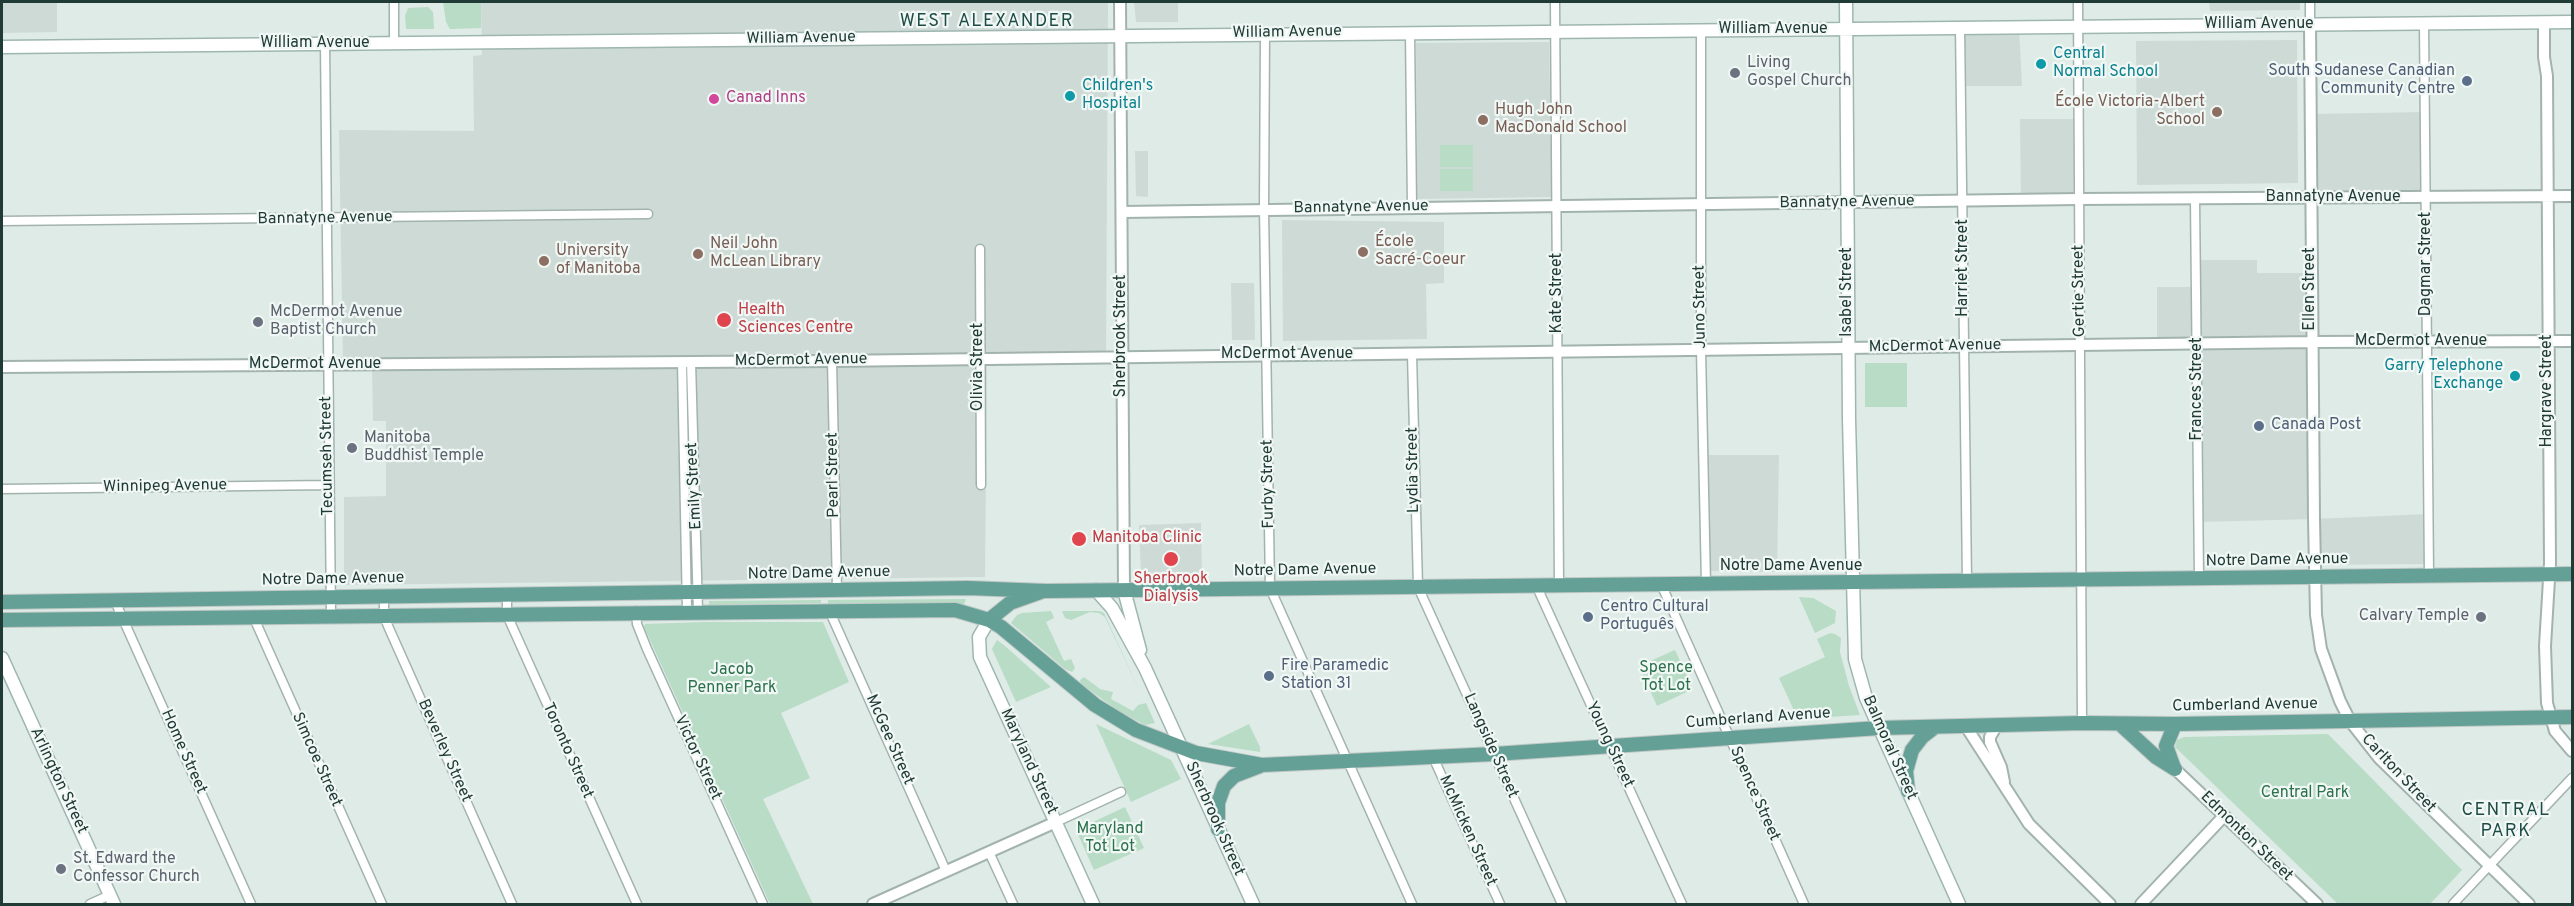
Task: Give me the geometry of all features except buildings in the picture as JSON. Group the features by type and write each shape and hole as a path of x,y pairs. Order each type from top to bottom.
{"main road":[{"name":"Isabel Street","path":"1846,2 1851,583"},
{"name":"William Avenue","path":"2,47 2572,22"},
{"name":"Notre Dame Avenue","path":"2,602 1019,588 1046,591 2572,574"},
{"name":"Balmoral Street","path":"1851,583 1857,670 1880,728 1959,904"},
{"name":"Sherbrook Street","path":"1096,590 1112,608 1145,668 1252,904"},
{"name":"Sherbrook Street","path":"1124,590 1145,668"},
{"path":"2,620 507,615 636,611 956,610 989,620 1010,603 1046,591"},
{"name":"Cumberland Avenue","path":"989,620 1020,642 1106,713 1147,735 1182,749 1224,760 1262,765 1494,754 1880,728 2572,717"},
{"name":"Maryland Street","path":"989,620 979,637 980,657 1093,904"},
{"name":"Arlington Street","path":"2,658 112,900"},
{"path":"2120,724 2156,757 2175,770"},
{"path":"2175,724 2166,746 2175,770"},
{"path":"1908,790 1906,771 1912,750 1922,736 1935,728"},
{"path":"1218,829 1218,803 1226,783 1239,773 1262,765"}],"street":[{"path":"394,2 394,43"},
{"name":"Sherbrook Street","path":"1120,2 1124,590"},
{"name":"Kate Street","path":"1555,2 1558,585"},
{"name":"Gertie Street","path":"2078,2 2083,581"},
{"name":"Ellen Street","path":"2310,2 2315,578"},
{"name":"Hargrave Street","path":"2544,22 2548,196 2549,574 2546,646 2549,716 2560,739 2572,751"},
{"name":"Dagmar Street","path":"2424,24 2429,575"},
{"name":"Harriet Street","path":"1960,27 1964,201 1967,582"},
{"name":"Juno Street","path":"1701,30 1701,350 1706,584"},
{"path":"1410,32 1412,207"},
{"name":"Furby Street","path":"1265,33 1264,209 1270,588 1412,904"},
{"name":"Tecumseh Street","path":"325,44 331,616"},
{"name":"Bannatyne Avenue","path":"1122,212 2079,199 2572,196"},
{"name":"Frances Street","path":"2195,199 2199,579"},
{"name":"Bannatyne Avenue","path":"2,222 648,214"},
{"name":"Olivia Street","path":"980,249 981,485"},
{"name":"McDermot Avenue","path":"2,367 832,361 2198,343 2572,342"},
{"name":"Lydia Street","path":"1412,354 1418,586"},
{"name":"Pearl Street","path":"832,361 837,590"},
{"name":"Emily Street","path":"686,362 693,611"},
{"name":"Winnipeg Avenue","path":"2,489 329,485"},
{"name":"Carlton Street","path":"2315,578 2321,649 2350,721 2379,758 2529,904"},
{"path":"2082,723 2083,581"},
{"name":"Spence Street","path":"1661,584 1804,904"},
{"name":"Young Street","path":"1536,585 1682,904"},
{"name":"Langside Street","path":"1418,586 1562,904"},
{"name":"Toronto Street","path":"507,594 507,615 637,904"},
{"name":"Beverley Street","path":"384,596 384,616 512,904"},
{"name":"Home Street","path":"114,599 251,904"},
{"name":"McGee Street","path":"829,610 946,871"},
{"name":"Victor Street","path":"636,611 637,624 647,649 763,904"},
{"name":"Simcoe Street","path":"253,616 382,904"},
{"path":"1965,725 2029,824 2110,904"},
{"path":"1997,725 1990,736 1990,742 2001,767 2004,783"},
{"name":"McMicken Street","path":"1433,757 1500,904"},
{"name":"Edmonton Street","path":"2175,770 2317,904"},
{"path":"2453,904 2572,778"},
{"path":"873,904 886,902 946,871 1121,792"},
{"path":"2141,904 2224,816"},
{"path":"989,852 1013,904"},
{"path":"90,904 112,900"}],"shaded area":[{"path":"2,2 57,2 57,32 2,33"},
{"name":"Health Sciences Centre","path":"481,2 1108,2 1106,364 987,366 985,577 344,585 344,497 386,496 386,421 373,421 372,364 343,364 339,130 474,131 473,56 482,55"},
{"path":"1134,2 1178,2 1178,22 1136,22"},
{"path":"2209,2 2300,2 2300,10 2210,11"},
{"path":"1960,27 2019,27 2022,86 1962,86"},
{"name":"École Victoria-Albert School","path":"2297,40 2298,183 2137,185 2136,41"},
{"name":"Hugh John MacDonald School","path":"1549,42 1552,197 1417,199 1416,43"},
{"path":"2426,112 2427,197 2311,198 2311,114"},
{"path":"2020,119 2078,119 2079,199 2021,200"},
{"path":"1135,151 1148,151 1148,197 1136,196"},
{"name":"École Sacré-Coeur","path":"1282,220 1444,222 1444,283 1426,284 1427,339 1283,341"},
{"path":"2196,260 2257,260 2257,273 2311,273 2314,519 2200,522 2198,344 2157,344 2157,287 2196,287"},
{"path":"1231,283 1254,283 1255,340 1232,340"},
{"path":"1704,455 1779,455 1777,572 1706,571"},
{"path":"2429,514 2429,564 2315,565 2314,519"},
{"path":"1201,523 1202,575 1141,575 1139,525"}],"green space":[{"path":"443,2 481,2 481,28 450,29 446,22"},
{"path":"428,7 433,12 434,29 406,29 405,16 408,8"},
{"path":"1440,145 1473,145 1473,167 1440,167"},
{"path":"1440,169 1473,169 1473,191 1440,191"},
{"path":"1865,363 1907,363 1907,407 1865,407"},
{"path":"1799,597 1813,598 1836,611 1835,623 1815,633"},
{"path":"966,599 964,604 828,604 828,600"},
{"path":"821,600 821,603 709,605 709,601"},
{"path":"1051,611 1054,618 1046,622 1064,661 1071,659 1075,668 1072,672 1065,669 1011,623 1017,615 1022,613"},
{"path":"1062,611 1099,611 1104,613 1141,694 1105,617 1099,613 1090,612 1071,620 1065,618"},
{"name":"Jacob Penner Park","path":"823,622 849,682 781,713 810,778 763,799 813,904 770,904 644,627 645,624"},
{"path":"1830,633 1841,638 1840,652 1860,715 1798,719 1779,678 1825,657 1817,639"},
{"path":"997,640 1051,687 1016,702 992,649"},
{"name":"Spence Tot Lot","path":"1675,650 1693,689 1657,706 1639,666"},
{"path":"1084,677 1100,689 1113,692 1111,699 1133,711 1138,705 1146,703 1155,723 1145,725 1119,711 1081,684 1080,680"},
{"path":"1096,724 1171,760 1181,779 1131,802"},
{"path":"1249,724 1260,747 1260,752 1208,744"},
{"name":"Central Park","path":"2328,734 2462,870 2430,904 2338,904 2175,747 2177,740 2184,737"},
{"name":"Maryland Tot Lot","path":"1125,807 1144,848 1094,870 1076,830"}],"place":[{"name":"Central Normal School","path":"2041,64"},
{"name":"Living Gospel Church","path":"1735,73"},
{"name":"South Sudanese Canadian Community Centre","path":"2467,81"},
{"name":"Children's Hospital","path":"1070,96"},
{"name":"Canad Inns","path":"714,99"},
{"name":"École Victoria-Albert School","path":"2217,112"},
{"name":"Hugh John MacDonald School","path":"1483,120"},
{"name":"École Sacré-Coeur","path":"1363,252"},
{"name":"Neil John McLean Library","path":"698,254"},
{"name":"University of Manitoba","path":"544,261"},
{"name":"Health Sciences Centre","path":"724,320"},
{"name":"McDermot Avenue Baptist Church","path":"258,322"},
{"name":"Garry Telephone Exchange","path":"2515,376"},
{"name":"Canada Post","path":"2259,426"},
{"name":"Manitoba Buddhist Temple","path":"352,448"},
{"name":"Manitoba Clinic","path":"1079,539"},
{"name":"Sherbrook Dialysis","path":"1171,559"},
{"name":"Centro Cultural Português","path":"1588,617"},
{"name":"Calvary Temple","path":"2481,617"},
{"name":"Fire Paramedic Station 31","path":"1269,676"},
{"name":"St. Edward the Confessor Church","path":"61,869"}],"district":[{"name":"WEST ALEXANDER","path":"987,22"},
{"name":"CENTRAL PARK","path":"2506,821"}]}
